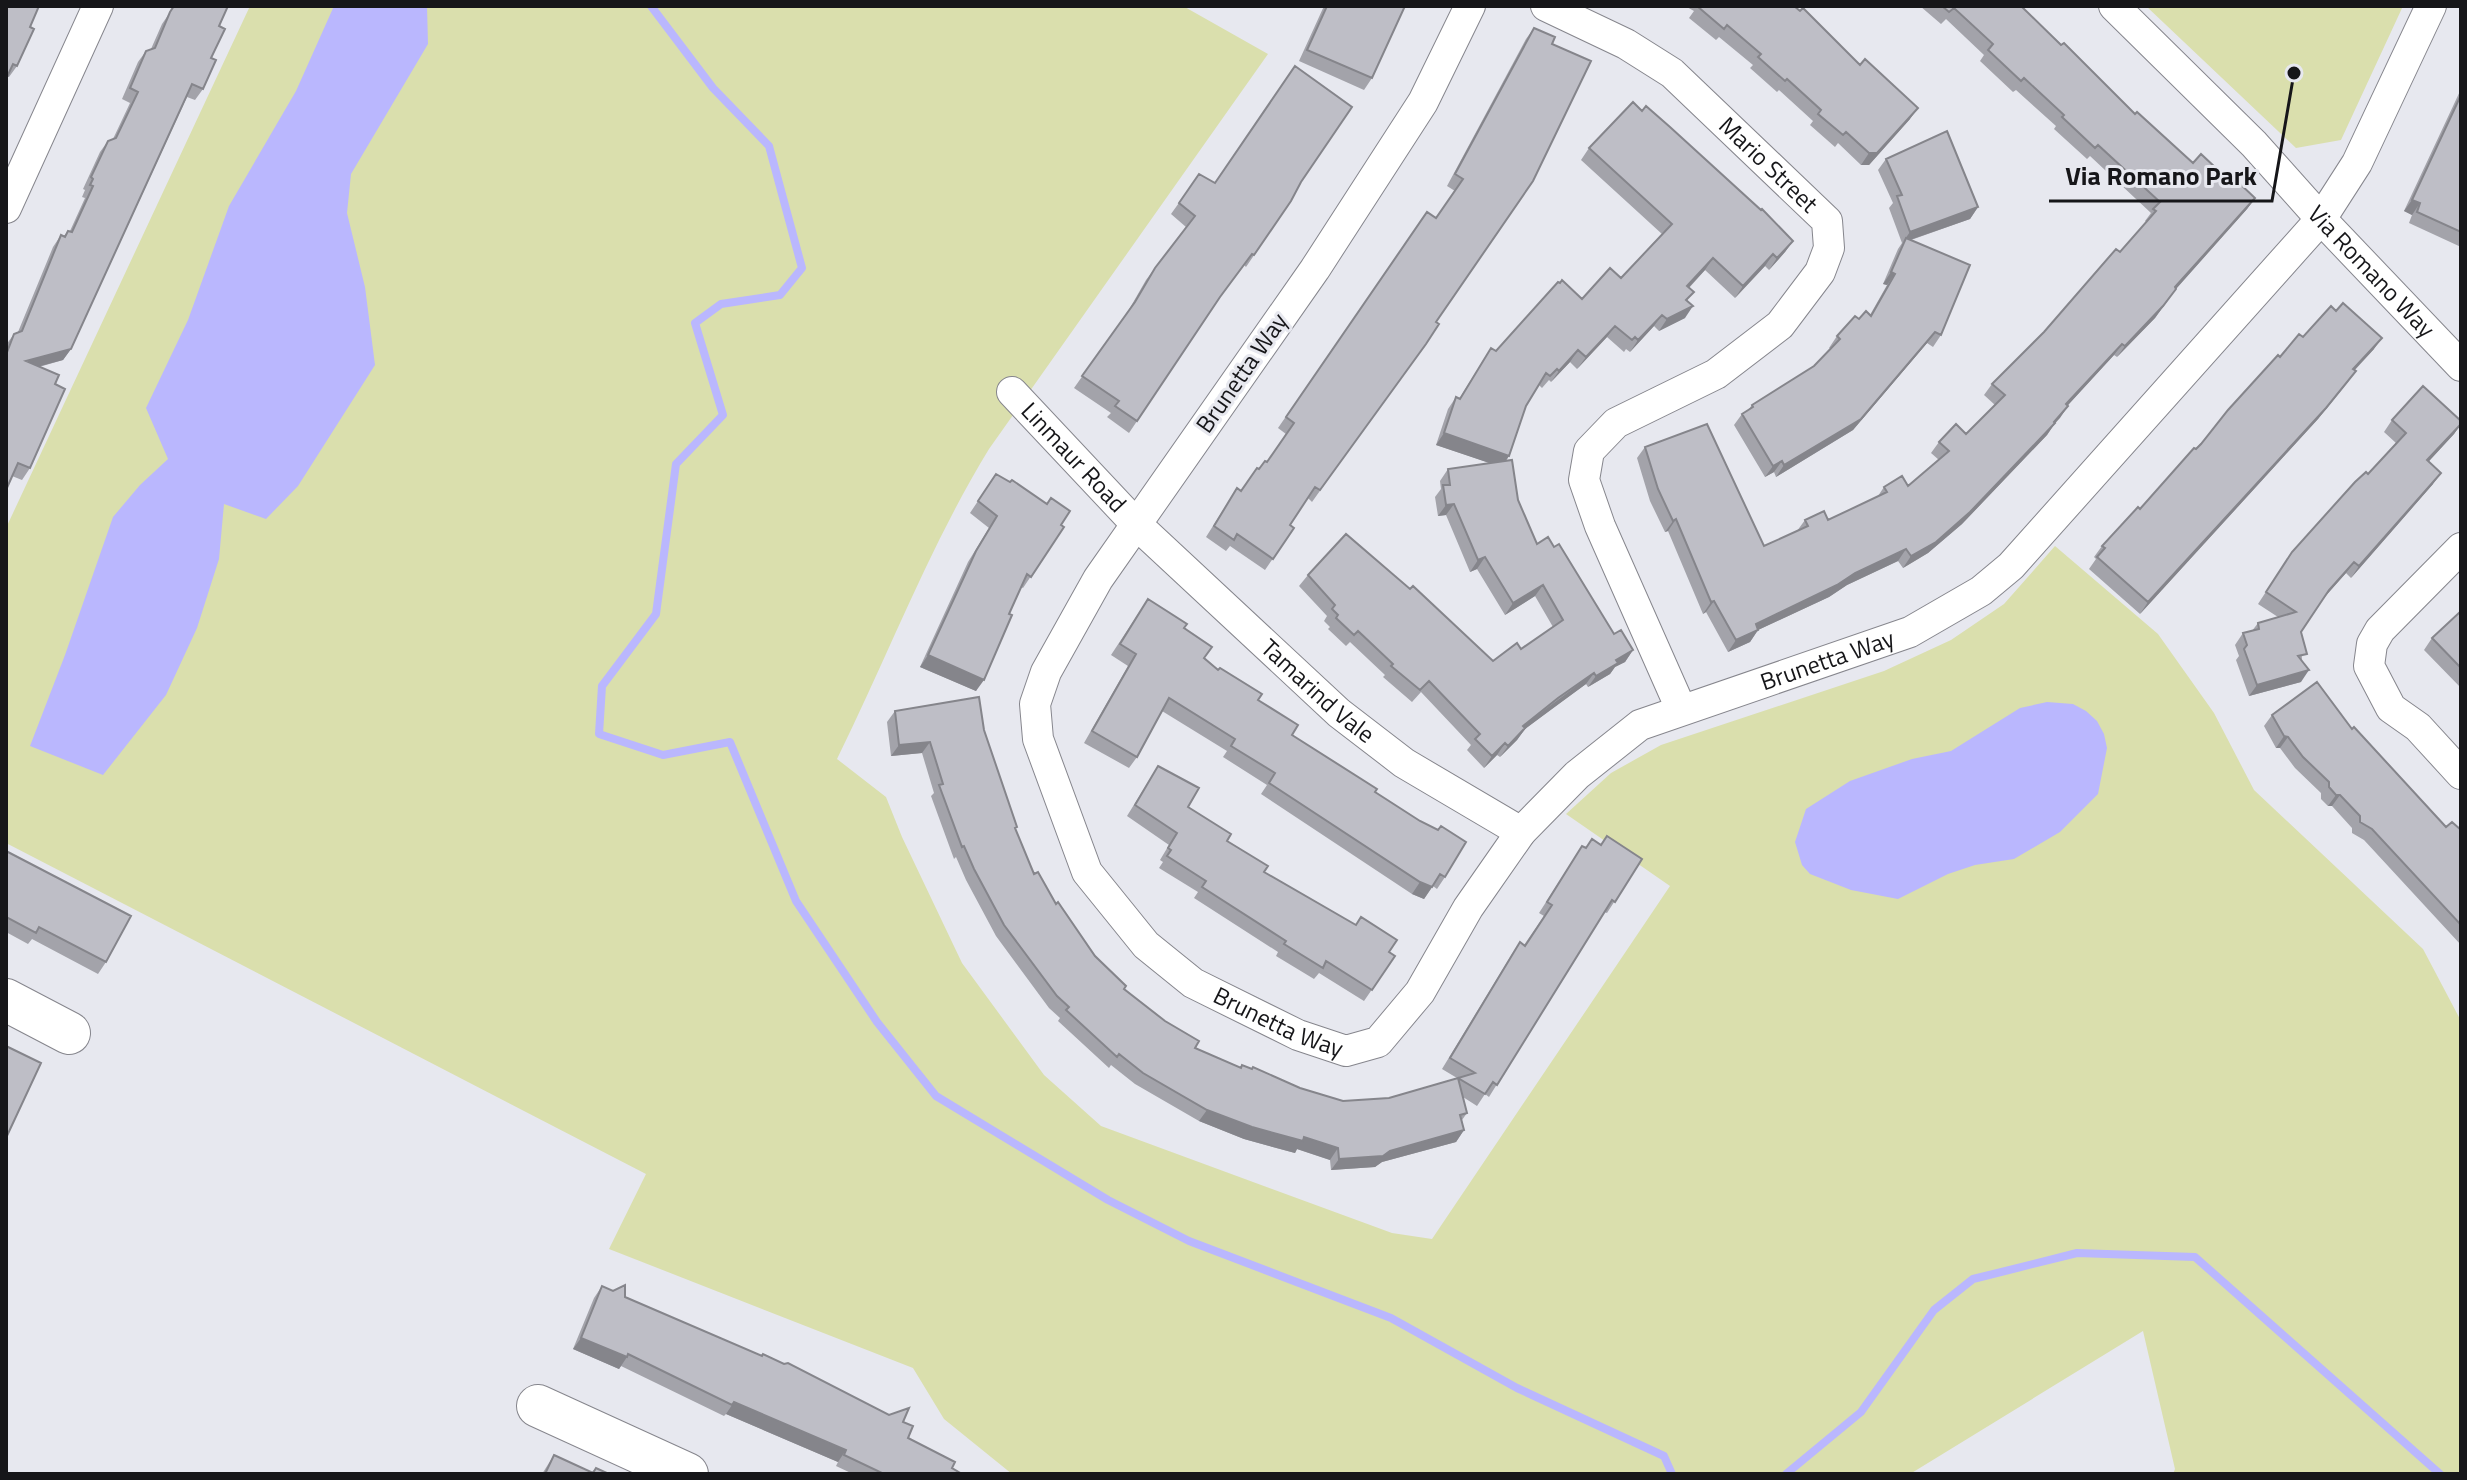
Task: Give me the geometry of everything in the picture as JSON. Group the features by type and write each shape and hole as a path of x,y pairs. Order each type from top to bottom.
{"street":[{"path":"6,208 98,6"},
{"name":"Brunetta Way","path":"1470,6 1423,102 1315,269 1098,579 1046,672 1035,704 1038,739 1087,872 1146,945 1193,983 1298,1035 1346,1051 1378,1042 1420,992 1468,908 1521,832 1577,775 1640,725 1910,632 1981,591 2011,566 2321,219 2357,163 2431,6"},
{"name":"Mario Street","path":"1546,6 1626,44 1672,73 1827,221 1829,248 1820,272 1780,325 1716,374 1616,423 1589,451 1584,480 1600,526 1681,709"},
{"name":"Via Romano Way","path":"2114,6 2254,144 2461,366"},
{"name":"Linmaur Road","path":"1012,392 1136,524"},
{"name":"Tamarind Vale","path":"1136,524 1339,713 1404,763 1521,832"},
{"path":"2461,548 2380,630 2372,644 2369,666 2391,708 2418,727 2461,774"},
{"path":"6,1000 69,1033"},
{"path":"538,1406 687,1474"}],"green space":[{"path":"250,6 1183,6 1268,54 989,449 947,524 837,759 886,797 962,963 1044,1075 1101,1126 1392,1233 1432,1239 1670,886 1566,814 1611,773 1661,745 1884,671 1951,640 2004,604 2055,546 2158,634 2214,713 2254,790 2423,949 2461,1021 2461,1474 2173,1474 2175,1469 2143,1331 1910,1474 1012,1474 944,1419 913,1368 609,1249 646,1174 6,843 6,528"},
{"path":"2146,6 2403,6 2341,140 2296,148"}],"shaded area":[{"path":"334,6 427,6 428,44 351,174 347,213 365,287 375,365 298,486 266,519 224,504 219,559 197,628 166,695 103,775 30,746 113,517 140,485 168,459 146,408 188,320 229,206 296,91"},
{"path":"2047,702 2073,704 2086,711 2097,721 2107,748 2098,794 2060,832 2014,859 1975,865 1948,874 1898,899 1851,890 1810,874 1802,865 1795,842 1806,809 1850,781 1912,759 1951,751 2020,708"}],"building":[{"path":"6,6 39,6 30,27 34,29 17,66 13,64 6,79"},
{"path":"174,6 228,6 219,26 225,29 211,58 216,60 203,89 192,84 71,349 26,361 59,375 55,384 65,389 30,468 18,463 6,490 6,355 14,334 22,331 61,235 65,237 68,231 72,232 93,186 90,185 91,177 108,141 116,138 138,92 130,88 146,51 155,48"},
{"path":"1327,6 1405,6 1372,78 1307,50"},
{"path":"1697,6 1794,6 1800,11 1803,8 1860,65 1865,59 1918,108 1877,153 1869,153 1846,132 1843,135 1818,114 1821,110 1758,57 1761,54 1727,25 1724,29"},
{"path":"1942,6 2021,6 2061,45 2064,43 2135,114 2137,112 2193,163 2201,154 2234,185 2237,181 2255,198 2175,287 2163,306 2125,346 2122,344 2066,404 2068,406 2055,423 1970,512 1936,542 1911,556 1906,549 1855,573 1837,585 1756,624 1758,630 1736,640 1714,601 1711,602 1676,519 1673,521 1658,489 1645,447 1707,424 1764,546 1808,526 1805,520 1824,511 1828,520 1887,492 1884,487 1902,476 1908,486 1949,451 1939,442 1956,424 1966,434 2005,395 1992,384 2044,332 2116,249 2120,252 2156,211 2153,209 2160,202 2098,145 2095,148 2024,78 2021,81 1988,50 1993,44 1954,8 1949,12"},
{"path":"1534,28 1555,37 1552,44 1591,61 1533,181 1436,322 1439,324 1426,344 1320,490 1315,487 1290,525 1294,528 1273,559 1237,534 1234,540 1214,526 1237,488 1241,491 1257,468 1267,462 1294,423 1286,417 1427,212 1436,218 1463,179 1455,174"},
{"path":"1295,66 1352,107 1291,201 1220,297 1137,421 1115,406 1119,401 1082,376 1135,302 1155,268 1195,216 1179,203 1199,174 1215,183"},
{"path":"2461,95 2461,232 2417,212 2420,203 2412,200"},
{"path":"1633,102 1642,111 1646,106 1762,209 1793,241 1777,258 1773,254 1743,286 1713,258 1687,286 1694,292 1686,300 1693,306 1667,319 1662,315 1638,340 1635,337 1632,340 1615,326 1586,357 1578,350 1559,371 1557,369 1550,376 1546,373 1526,406 1509,456 1444,433 1456,397 1460,399 1491,348 1496,351 1558,282 1562,280 1582,299 1610,268 1621,278 1672,224 1589,148"},
{"path":"1947,131 1978,207 1910,232 1897,196 1902,195 1886,159"},
{"path":"1906,238 1970,265 1941,335 1935,332 1861,419 1784,465 1782,461 1773,466 1742,414 1814,366 1840,339 1837,336 1855,316 1859,319 1866,311 1871,316 1895,274 1891,272"},
{"path":"2343,303 2382,338 2353,369 2356,371 2326,408 2148,602 2097,557 2105,548 2102,546 2201,444 2278,355 2280,357 2299,334 2303,337 2331,306 2336,311"},
{"path":"2423,386 2461,421 2427,460 2441,473 2359,566 2354,562 2329,590 2301,632 2307,654 2298,656 2309,670 2257,685 2244,649 2247,645 2243,633 2259,629 2258,623 2296,612 2266,592 2292,552 2355,482 2366,472 2368,474 2406,433 2392,420"},
{"path":"1512,460 1518,500 1537,544 1548,537 1554,547 1559,544 1614,634 1621,630 1633,650 1616,660 1618,663 1596,676 1594,673 1558,698 1523,726 1525,728 1508,746 1505,743 1492,756 1475,739 1480,734 1429,681 1420,690 1391,666 1393,664 1358,631 1354,635 1336,618 1338,615 1332,609 1335,605 1308,575 1346,534 1410,589 1413,586 1493,661 1517,643 1521,649 1563,620 1543,585 1513,603 1485,557 1478,560 1454,504 1446,505 1443,485 1450,485 1448,469"},
{"path":"996,474 1010,482 1012,480 1047,504 1051,498 1070,511 1061,525 1064,527 1031,577 1027,574 984,680 928,655 976,551 997,516 978,501"},
{"path":"1148,599 1187,624 1184,628 1212,647 1204,658 1218,670 1220,668 1262,694 1258,700 1298,725 1292,735 1377,789 1375,792 1420,821 1438,830 1441,826 1466,842 1445,877 1440,874 1432,887 1420,882 1269,783 1275,773 1231,746 1235,739 1169,698 1137,757 1092,731 1136,654 1120,644"},
{"path":"2461,611 2461,668 2432,638"},
{"path":"2317,682 2352,729 2354,727 2446,827 2452,822 2461,830 2461,925 2372,829 2360,822 2360,816 2340,795 2336,795 2329,782 2284,736 2272,715"},
{"path":"979,697 984,730 1015,828 1034,874 1038,872 1056,904 1058,902 1095,956 1126,986 1124,989 1165,1021 1199,1041 1195,1048 1241,1068 1242,1065 1253,1067 1300,1088 1343,1101 1389,1098 1458,1078 1467,1113 1460,1115 1464,1130 1390,1151 1383,1156 1339,1159 1338,1148 1304,1137 1303,1141 1252,1127 1207,1110 1143,1073 1119,1054 1117,1057 1066,1010 1069,1007 1057,996 1004,925 962,847 939,785 943,784 930,742 899,745 895,711"},
{"path":"1158,766 1199,788 1188,807 1231,834 1227,841 1268,866 1264,872 1356,925 1361,917 1397,940 1389,952 1395,956 1372,990 1326,961 1323,968 1284,944 1286,941 1202,887 1206,881 1167,856 1177,833 1135,805"},
{"path":"1607,836 1642,859 1615,902 1612,900 1497,1085 1493,1082 1485,1094 1458,1078 1475,1073 1450,1058 1520,942 1525,946 1552,905 1547,902 1582,846 1586,848 1592,839 1601,845"},
{"path":"6,851 131,916 106,962 39,927 36,933 6,917"},
{"path":"6,1046 41,1063 6,1138"},
{"path":"625,1285 625,1297 762,1356 788,1363 889,1415 909,1408 903,1422 913,1426 908,1438 955,1462 952,1468 962,1474 884,1474 844,1455 846,1450 734,1402 732,1405 628,1354 627,1357 581,1338 602,1286 613,1291"},
{"path":"554,1455 593,1473 596,1468 609,1474 545,1474"}],"waterway":[{"path":"651,6 713,88 769,146 802,268 780,295 721,304 695,323 723,415 676,464 656,614 602,686 599,734 663,755 730,742 796,901 877,1022 936,1096 1108,1200 1189,1241 1391,1318 1517,1388 1664,1456 1672,1474"},
{"path":"1786,1474 1861,1412 1934,1310 1973,1279 2077,1253 2195,1257 2440,1474"}],"place":[{"name":"Via Romano Park","path":"2294,73"}]}
